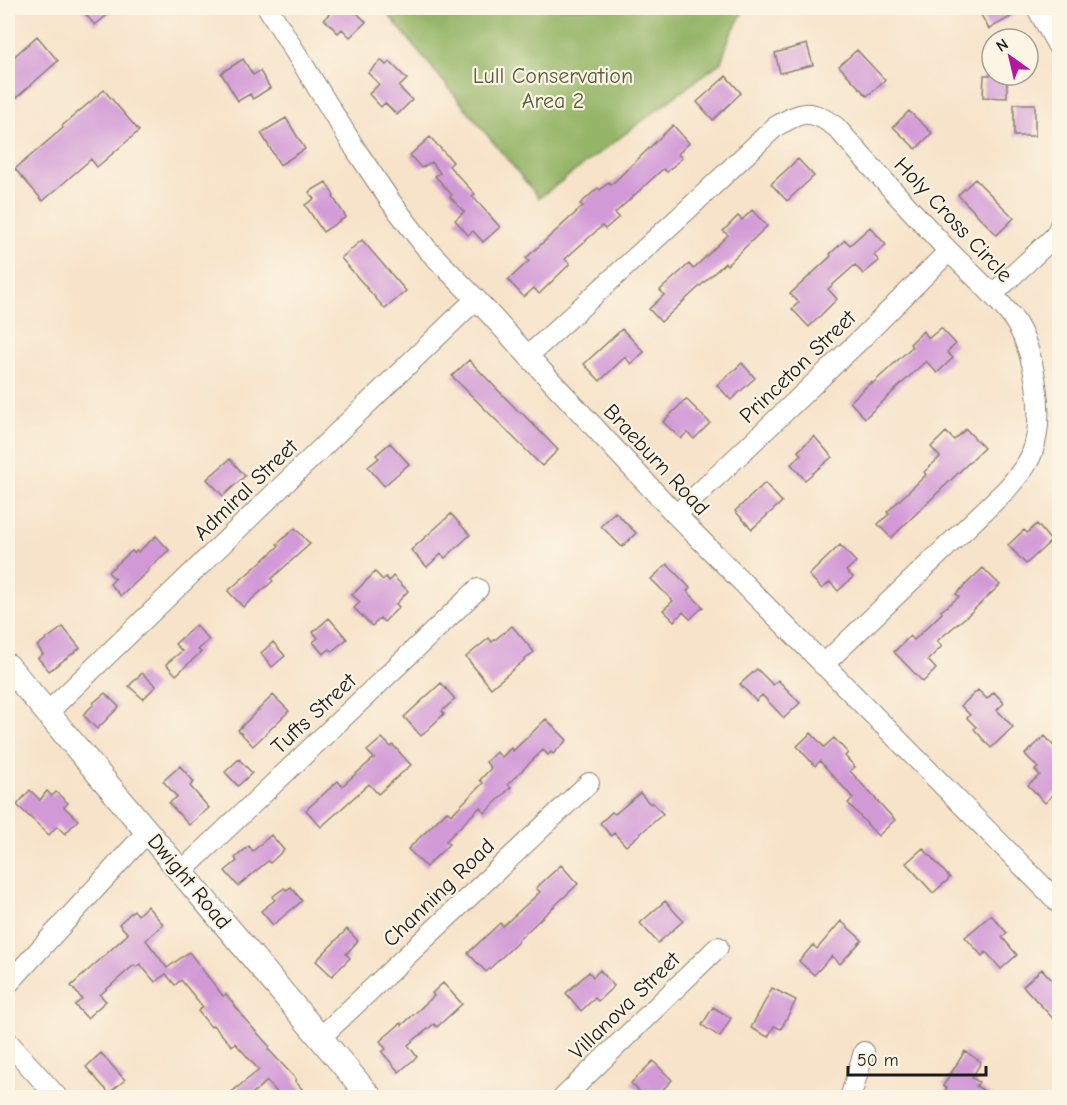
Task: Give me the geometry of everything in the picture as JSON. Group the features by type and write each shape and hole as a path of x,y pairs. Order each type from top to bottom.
{"main road":[{"name":"Dwight Road","path":"8,666 371,1098"}],"street":[{"name":"Braeburn Road","path":"268,8 356,150 391,202 427,249 676,515 1059,904"},
{"path":"1037,8 1059,50"},
{"name":"Holy Cross Circle","path":"528,356 775,127 797,116 814,114 836,127 949,251 993,294 1012,318 1021,331 1031,361 1039,413 1038,432 1031,455 1006,490 823,664"},
{"path":"993,294 1055,236 1059,226"},
{"name":"Princeton Street","path":"676,515 862,338 949,251"},
{"name":"Admiral Street","path":"47,713 476,299"},
{"name":"Tufts Street","path":"182,871 478,590"},
{"name":"Channing Road","path":"321,1037 589,783"},
{"path":"8,984 148,831"},
{"name":"Villanova Street","path":"563,1098 718,947"},
{"path":"8,1042 58,1098"},
{"path":"850,1098 864,1052"}],"green space":[{"name":"Lull Conservation Area 2","path":"383,8 745,8 730,36 721,62 539,198"}],"building":[{"path":"80,8 116,8 95,25"},
{"path":"336,8 352,8 366,22 350,37 342,29 338,33 324,19"},
{"path":"977,8 1025,8 993,27 988,27"},
{"path":"37,36 58,61 15,99 8,90 8,62"},
{"path":"807,44 813,65 780,73 775,53"},
{"path":"857,50 885,80 867,96 839,66"},
{"path":"243,59 253,75 260,71 270,88 253,99 250,94 238,101 221,73"},
{"path":"381,60 386,65 390,62 407,79 399,87 412,100 397,115 385,103 381,107 369,94 379,84 368,73"},
{"path":"726,76 741,93 713,120 697,102"},
{"path":"983,87 1007,87 1007,98 983,97"},
{"path":"104,90 139,131 97,167 91,159 43,201 15,169"},
{"path":"1014,104 1035,104 1035,136 1014,136"},
{"path":"909,111 932,133 916,149 893,127"},
{"path":"286,118 305,149 280,165 261,133"},
{"path":"673,125 689,143 678,154 682,158 667,172 663,169 615,213 619,217 605,229 602,226 565,259 570,264 539,294 534,288 524,297 508,280 529,261 526,258 583,206 580,204 598,188 600,190 609,182 611,185"},
{"path":"430,137 453,162 449,166 475,194 472,196 500,227 483,242 473,231 468,235 455,220 464,212 435,176 440,173 432,162 421,168 410,155"},
{"path":"798,159 814,176 787,201 771,184"},
{"path":"975,179 1014,218 997,235 958,195"},
{"path":"326,182 346,217 323,232 305,205 314,199 309,192"},
{"path":"752,210 767,226 727,265 725,263 661,322 649,309 664,295 660,290 689,264 693,269 728,235 723,231 738,216 742,220"},
{"path":"870,227 886,245 874,255 879,261 863,274 855,265 828,289 837,299 809,327 792,309 799,302 790,294 845,240 850,245"},
{"path":"362,240 406,291 385,309 341,258"},
{"path":"941,328 956,344 947,352 953,358 937,373 926,361 865,418 850,402 912,347 910,344 923,331 929,338"},
{"path":"622,329 644,352 631,364 625,357 600,381 584,364"},
{"path":"469,360 558,450 542,466 452,376"},
{"path":"742,363 755,378 731,400 717,385"},
{"path":"686,399 710,423 694,439 687,432 681,439 663,422"},
{"path":"966,429 984,448 891,538 878,524 889,514 887,512 926,475 924,472 940,457 931,447 946,432 954,440"},
{"path":"814,436 832,457 805,480 791,464 801,455 798,451"},
{"path":"390,443 409,464 384,486 368,467 379,458 376,455"},
{"path":"230,459 245,476 223,496 207,479"},
{"path":"765,483 782,502 752,529 735,511"},
{"path":"615,512 636,533 622,547 601,526"},
{"path":"451,514 470,535 445,558 441,554 427,567 411,550"},
{"path":"1037,524 1051,541 1026,564 1008,545 1024,530 1027,533"},
{"path":"295,528 310,544 243,607 228,591 279,546 277,544"},
{"path":"156,536 169,550 121,596 110,584 115,579 108,572 132,551 138,552"},
{"path":"840,545 856,562 846,571 853,577 838,591 830,582 822,589 809,575"},
{"path":"667,564 690,588 687,591 703,607 690,619 683,612 674,621 663,610 673,601 651,579"},
{"path":"983,568 1000,585 937,641 942,646 928,660 936,669 923,682 894,652 910,636 914,640 942,613 941,611 959,597 956,594"},
{"path":"375,572 383,580 386,577 389,581 393,576 408,591 396,604 399,607 384,622 380,618 372,626 354,608 360,602 352,595"},
{"path":"329,618 347,639 332,651 330,649 323,654 313,642 318,638 313,632"},
{"path":"196,625 209,640 198,650 201,652 176,675 166,664 182,651 175,644"},
{"path":"512,626 534,652 491,688 466,657 489,638 492,642"},
{"path":"63,627 80,648 49,671 38,658 43,654 37,646"},
{"path":"273,642 285,656 272,667 261,653"},
{"path":"757,669 773,685 778,680 800,703 784,718 762,695 756,701 740,684"},
{"path":"142,673 156,686 143,699 129,686"},
{"path":"441,683 455,699 442,711 444,714 421,736 404,717"},
{"path":"978,690 987,699 994,692 1004,703 997,710 1013,727 991,748 974,729 976,727 967,718 970,715 961,706"},
{"path":"105,693 119,707 97,729 83,715"},
{"path":"273,695 289,711 253,746 238,730"},
{"path":"546,719 567,740 553,754 551,752 548,755 543,750 508,784 511,787 485,813 480,807 446,841 449,844 426,867 408,849 447,811 451,815 483,783 480,780 491,768 486,762 496,752 502,757 511,748 513,751"},
{"path":"811,733 824,747 834,738 848,753 845,756 855,767 850,771 895,820 878,836 848,803 853,798 820,761 815,766 797,746"},
{"path":"1045,736 1059,752 1059,789 1045,803 1028,785 1040,775 1035,770 1038,768 1025,754"},
{"path":"382,738 391,747 393,745 411,765 378,794 369,784 321,827 306,810 338,781 342,786 374,758 367,751"},
{"path":"239,759 252,773 238,786 225,772"},
{"path":"180,766 194,782 190,786 209,808 189,825 169,803 177,797 163,781"},
{"path":"30,790 40,800 47,791 52,796 56,792 68,803 64,807 78,820 65,834 57,826 49,835 17,805"},
{"path":"640,793 663,814 626,846 614,833 611,836 600,823"},
{"path":"271,835 284,850 238,886 225,871 249,846 253,851"},
{"path":"923,848 950,878 933,893 906,863"},
{"path":"561,865 578,884 486,972 468,953 500,923 503,926 540,892 536,888"},
{"path":"291,887 302,901 273,925 261,911 275,900 272,897 284,888 286,890"},
{"path":"665,901 683,921 658,943 640,923"},
{"path":"147,906 163,924 146,940 167,968 189,952 223,996 226,994 270,1047 268,1049 310,1098 282,1098 267,1081 247,1098 224,1098 259,1070 235,1043 232,1046 213,1025 211,1027 198,1011 203,1007 181,980 175,985 166,974 155,982 140,964 136,967 134,965 100,995 106,1001 87,1018 75,1005 82,999 71,986 128,934 119,924 134,910 138,915"},
{"path":"991,915 1007,933 1002,937 1017,955 1001,969 986,952 982,956 965,937"},
{"path":"841,921 862,940 840,964 832,956 814,975 799,961 813,945 817,949"},
{"path":"347,929 358,941 346,954 350,958 332,976 316,961"},
{"path":"1042,969 1059,988 1059,1025 1023,986"},
{"path":"600,970 614,986 598,1001 595,998 581,1011 566,993 589,972 593,977"},
{"path":"443,983 462,1004 437,1027 434,1024 408,1045 417,1057 399,1072 382,1052 386,1049 380,1041 434,996 432,993"},
{"path":"772,988 796,1000 781,1029 774,1026 768,1037 751,1028"},
{"path":"713,1007 731,1018 720,1037 702,1025"},
{"path":"965,1051 981,1062 972,1078 979,1082 976,1086 996,1098 941,1098 947,1088 943,1086"},
{"path":"101,1053 125,1080 109,1093 86,1067"},
{"path":"653,1061 672,1080 655,1098 646,1098 631,1083"}]}
